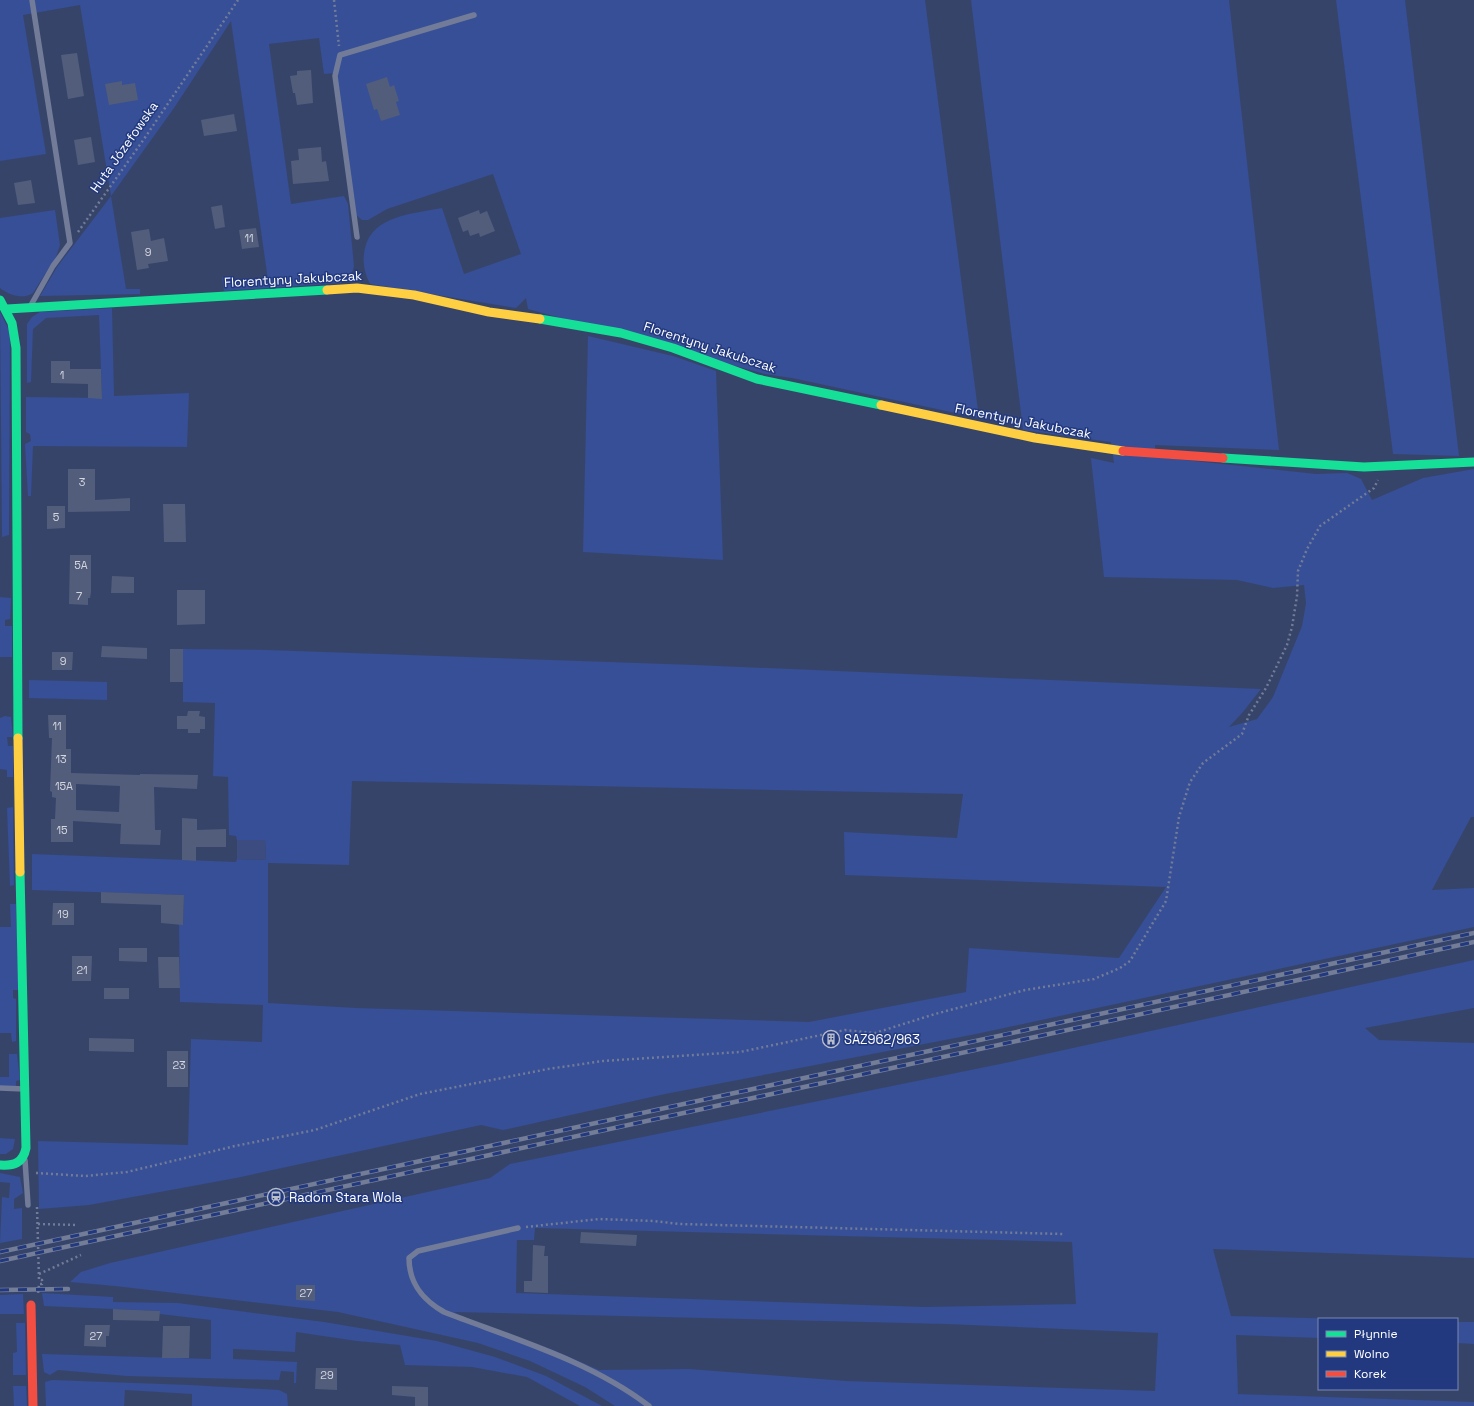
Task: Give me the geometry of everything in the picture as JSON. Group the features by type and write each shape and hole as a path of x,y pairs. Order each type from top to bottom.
{"street":[{"name":"Florentyny Jakubczak","path":"7,309 357,288 414,295 489,312 564,322 621,333 673,348 757,379 1035,438 1128,452 1364,467 1474,462"},
{"path":"0,300 7,309 14,328 16,348 19,843 26,1148 24,1159 17,1164 0,1165"},
{"path":"30,1305 33,1406"}],"lane":[{"path":"30,307 50,271 70,243 32,0"},
{"path":"357,237 335,76 340,55 474,15"},
{"path":"0,1088 25,1089"},
{"path":"24,1159 26,1161 27,1168 28,1205"},
{"path":"518,1228 418,1251 409,1258 409,1269 412,1280 429,1303 444,1312 550,1353 600,1376 649,1406"}],"path":[{"name":"Huta Józefowska","path":"70,243 144,139 238,0"},
{"path":"334,0 340,55"},
{"path":"36,1173 85,1176 127,1172 235,1146 315,1130 420,1094 548,1069 603,1061 740,1052 845,1030 875,1032 1025,990 1094,979 1120,968 1130,961 1166,901 1179,816 1190,782 1203,763 1242,734 1249,715 1266,688 1287,645 1292,627 1297,596 1298,571 1307,549 1320,526 1374,488 1384,466"},
{"path":"518,1228 600,1219 654,1221 679,1224 1063,1234"},
{"path":"38,1224 78,1225"},
{"path":"38,1274 81,1255"}],"shaded area":[{"path":"0,0 925,0 979,418 792,378 765,374 528,309 526,298 516,308 370,284 366,275 364,262 365,248 369,237 385,222 419,212 442,208 464,274 521,254 493,174 387,209 368,220 362,220 356,215 336,73 324,74 319,38 269,44 291,204 344,196 348,204 354,266 352,272 348,278 341,283 224,291 222,277 226,281 268,280 231,21 174,108 111,196 80,5 23,15 46,154 0,161"},
{"path":"971,0 1229,0 1279,450 1155,445 1156,457 1316,474 1347,473 1361,479 1372,500 1423,478 1474,469 1474,817 1471,817 1432,890 1474,888 1474,927 976,1034 665,1094 503,1130 481,1125 236,1178 89,1205 39,1209 38,1141 188,1145 191,1039 262,1042 263,1005 180,1002 179,924 183,924 184,895 32,890 32,854 236,862 237,859 266,860 265,841 237,840 236,836 229,835 228,777 213,776 215,703 183,702 183,649 267,650 695,665 1261,689 1229,727 1257,719 1273,697 1302,626 1306,603 1304,585 1273,588 1237,580 1104,577 1091,458 1114,463 1111,442 1023,430","holes":["352,781 963,794 957,838 844,832 845,875 1166,887 1119,958 969,948 966,992 809,1022 356,1008 268,1003 268,863 349,865"]},
{"path":"1336,0 1405,0 1459,456 1393,454"},
{"path":"111,196 126,289 140,289 140,294 40,296 57,267"},
{"path":"55,210 60,245 56,257 33,293 25,296 16,296 4,291 0,288 0,218"},
{"path":"112,308 114,396 189,393 187,447 33,446 31,496 28,496 25,444 31,441 30,434 26,432 26,397 102,398 99,315 46,318 33,329 31,382 27,383 27,324 32,317 40,312"},
{"path":"0,312 10,332 9,535 2,537"},
{"path":"588,336 673,356 716,371 723,560 583,552"},
{"path":"0,597 11,598 10,619 5,620 5,626 12,626 12,657 0,657"},
{"path":"29,680 107,682 107,700 29,698"},
{"path":"5,716 11,717 13,737 7,737 8,746 13,746 13,777 7,777 7,770 0,769 0,718"},
{"path":"13,807 14,885 10,886 7,808"},
{"path":"237,840 265,840 266,860 237,859"},
{"path":"10,904 16,904 19,990 13,990 13,998 16,999 16,1041 12,1042 11,1033 0,1033 0,927 11,927"},
{"path":"1474,960 1474,1008 1365,1028 1379,1040 1474,1043 1474,1258 1213,1249 1231,1316 1318,1318 1318,1338 1236,1335 1238,1394 1474,1402 1474,1406 615,1406 585,1387 530,1361 478,1343 338,1312 70,1282 81,1272 110,1263 490,1178 510,1164 1005,1063","holes":["535,1228 1072,1242 1076,1304 924,1307 516,1293 517,1240 534,1240","454,1312 946,1324 1158,1333 1155,1391 846,1381 689,1369 599,1370 553,1350 490,1330"]},
{"path":"9,1054 17,1054 20,1080 16,1081 16,1087 0,1086 0,1077 9,1077"},
{"path":"0,1138 15,1139 13,1149 6,1154 0,1154"},
{"path":"0,1173 20,1177 23,1193 14,1199 14,1209 22,1208 22,1239 0,1243 2,1197 9,1198 10,1183 0,1182"},
{"path":"42,1293 113,1297 113,1302 178,1303 324,1322 437,1341 495,1357 546,1376 602,1406 580,1406 527,1377 472,1367 405,1365 400,1345 357,1341 296,1332 295,1352 233,1349 233,1359 297,1362 296,1383 294,1383 294,1372 281,1371 279,1380 127,1376 58,1370 50,1375 44,1372 42,1354 211,1359 211,1320 160,1314 159,1311 44,1306"},
{"path":"23,1294 24,1314 0,1314 0,1295"},
{"path":"1458,1322 1474,1322 1474,1344 1458,1343"},
{"path":"16,1323 25,1323 26,1375 13,1375 13,1353 17,1352"},
{"path":"52,1380 279,1390 287,1394 288,1406 192,1406 192,1394 125,1390 124,1406 46,1406 45,1382"},
{"path":"13,1386 26,1386 27,1406 14,1406"}],"building":[{"path":"77,53 84,96 68,99 61,55"},
{"path":"311,70 313,103 297,105 290,76 297,75 297,71"},
{"path":"387,77 390,87 394,85 399,101 396,102 400,115 381,121 377,109 374,110 366,84"},
{"path":"122,81 122,85 135,83 138,100 109,105 105,84"},
{"path":"234,114 237,131 204,136 201,120"},
{"path":"91,137 95,162 78,165 74,140"},
{"path":"321,147 322,162 326,161 329,181 293,184 291,161 299,160 298,149"},
{"path":"31,180 35,203 18,205 14,183"},
{"path":"222,205 225,227 215,229 211,207"},
{"path":"479,210 480,214 487,211 495,231 480,237 479,233 470,236 468,230 463,232 458,218"},
{"path":"256,228 259,247 242,249 239,230"},
{"path":"149,229 151,241 164,238 168,261 148,264 149,268 137,270 131,232"},
{"path":"51,361 70,361 70,369 101,369 102,399 88,398 88,384 51,383"},
{"path":"68,469 95,469 95,500 130,498 130,511 68,512"},
{"path":"163,504 185,504 186,542 164,542"},
{"path":"47,506 65,506 65,528 47,529"},
{"path":"70,555 91,555 91,592 90,598 88,598 88,605 69,604"},
{"path":"112,576 134,577 134,593 111,593"},
{"path":"177,590 205,590 205,624 177,625"},
{"path":"102,646 147,648 147,659 101,657"},
{"path":"170,649 183,649 183,682 170,682"},
{"path":"52,652 73,652 72,670 52,670"},
{"path":"188,711 200,711 199,716 205,717 205,729 200,729 200,733 188,733 188,729 177,729 177,716 187,716"},
{"path":"48,715 66,715 66,749 71,749 71,773 198,775 197,789 154,787 155,830 161,830 160,845 120,844 121,824 73,821 73,842 51,842 51,819 55,819 56,798 52,797 52,792 50,791 52,738 49,738","holes":["76,784 120,786 119,812 76,810"]},
{"path":"182,818 197,819 197,830 226,829 226,847 196,847 196,861 182,860"},
{"path":"101,892 184,895 183,925 161,923 161,905 101,903"},
{"path":"53,903 74,903 74,925 52,925"},
{"path":"119,948 147,948 147,962 119,961"},
{"path":"72,956 92,956 91,981 72,981"},
{"path":"158,957 179,957 180,988 159,988"},
{"path":"104,988 129,988 129,999 104,999"},
{"path":"89,1038 134,1039 134,1052 89,1051"},
{"path":"167,1051 188,1051 188,1087 167,1087"},
{"path":"581,1232 637,1235 636,1246 580,1243"},
{"path":"533,1245 545,1246 544,1256 548,1256 548,1293 524,1292 524,1281 532,1281"},
{"path":"296,1285 315,1285 315,1301 296,1300"},
{"path":"113,1309 160,1311 159,1321 113,1320"},
{"path":"85,1325 110,1325 109,1336 106,1336 106,1347 84,1346"},
{"path":"163,1326 190,1326 189,1358 162,1358"},
{"path":"316,1368 337,1368 337,1390 315,1389"},
{"path":"392,1386 428,1387 428,1406 415,1406 415,1397 392,1395"}],"railway":[{"path":"0,1252 1474,933"},
{"path":"0,1261 1474,942"},
{"path":"0,1290 68,1289"}],"traffic: fast":[{"path":"7,309 327,290"},
{"path":"0,300 12,323 16,348 18,738"},
{"path":"540,319 621,333 673,348 757,379 881,405"},
{"path":"1223,458 1364,467 1474,462"},
{"path":"0,1165 14,1164 23,1157 26,1148 20,872"}],"traffic: slow":[{"path":"327,290 357,288 414,295 489,312 540,319"},
{"path":"881,405 1035,438 1123,451"},
{"path":"18,738 20,872"}],"traffic: jam":[{"path":"1123,451 1223,458"},
{"path":"31,1305 33,1406"}],"place":[{"name":"SAZ962/963","path":"831,1039"},
{"name":"Radom Stara Wola","path":"276,1197"}]}
